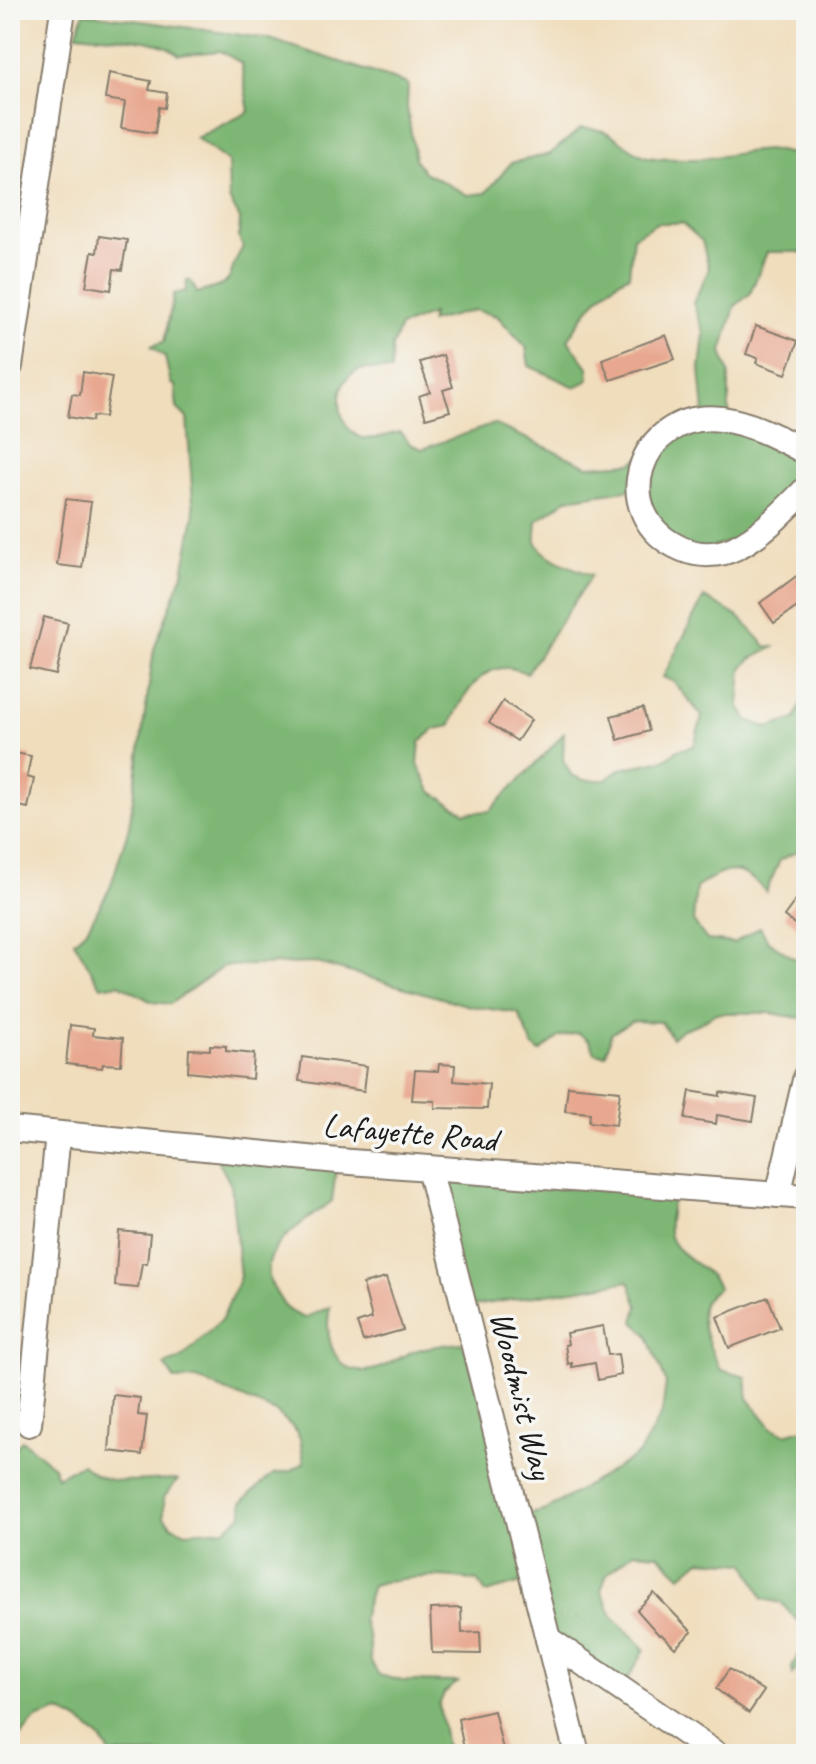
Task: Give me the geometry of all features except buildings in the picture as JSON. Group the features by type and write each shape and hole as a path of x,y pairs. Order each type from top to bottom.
{"street":[{"path":"10,366 63,10"},
{"path":"806,452 743,423 698,418 675,425 656,439 644,459 638,482 641,506 657,533 669,543 691,553 714,554 735,549 753,537 806,489"},
{"path":"778,1195 806,1076"},
{"name":"Lafayette Road","path":"10,1129 429,1168 806,1197"},
{"path":"29,1424 58,1134"},
{"name":"Woodmist Way","path":"429,1168 577,1754"},
{"path":"548,1639 716,1754"}],"green space":[{"path":"84,13 270,39 408,84 407,107 415,159 424,172 468,195 486,193 511,163 550,154 581,128 608,133 642,155 653,158 706,158 765,150 793,155 806,162 806,257 800,252 767,252 750,294 735,306 722,352 729,373 729,418 806,460 806,489 756,533 687,555 633,489 567,499 537,521 536,541 552,558 592,575 527,673 510,668 497,669 479,679 465,697 450,726 435,729 420,742 418,764 431,791 465,813 490,811 564,733 563,760 571,775 584,780 606,780 620,769 664,760 678,750 694,746 702,716 674,682 663,677 704,597 740,618 766,646 774,647 751,659 742,668 739,705 748,720 768,728 795,719 806,692 806,843 800,850 780,860 766,892 748,876 732,871 724,872 696,888 693,921 707,940 734,943 760,927 768,941 806,966 806,1019 770,1013 716,1013 681,1030 672,1038 661,1022 632,1021 611,1034 606,1055 595,1053 589,1040 578,1033 559,1037 540,1052 533,1046 518,1013 470,1006 317,963 224,966 170,1004 152,1002 119,984 101,987 74,941 87,929 110,888 129,827 154,649 183,573 194,516 187,418 177,408 175,385 171,384 165,357 151,346 164,342 174,294 186,291 187,280 191,281 197,293 221,285 229,278 243,247 239,238 240,219 229,199 228,162 196,138 249,112 241,63 220,51 179,55 146,41 76,34","holes":["657,223 682,223 702,241 709,269 693,303 704,333 700,369 704,413 632,463 588,466 494,424 422,449 410,444 400,432 367,439 354,434 347,426 340,405 344,383 350,375 360,370 391,371 392,347 400,327 432,314 430,322 474,310 497,316 526,347 529,366 575,387 589,380 588,367 568,340 594,303 629,275 633,237"]},
{"path":"213,1151 337,1162 332,1201 284,1238 275,1249 269,1275 274,1289 286,1307 304,1318 330,1307 330,1342 340,1361 348,1368 359,1371 377,1369 423,1348 461,1343 465,1347 514,1519 546,1510 639,1454 662,1413 666,1382 647,1334 634,1322 638,1306 629,1281 460,1308 435,1174 675,1188 669,1221 671,1240 708,1273 718,1288 704,1302 702,1315 707,1340 721,1370 746,1377 748,1398 772,1428 785,1434 806,1428 806,1660 792,1674 792,1666 803,1649 805,1629 781,1603 763,1599 746,1563 700,1560 681,1576 658,1554 634,1552 607,1574 601,1590 612,1616 645,1649 619,1695 566,1660 525,1582 486,1593 478,1581 451,1578 411,1578 372,1585 362,1618 368,1635 371,1662 379,1675 402,1681 458,1682 444,1693 439,1705 447,1754 110,1754 102,1740 89,1728 59,1711 36,1719 18,1739 10,1738 10,1455 22,1440 53,1466 57,1477 82,1464 92,1473 115,1480 178,1480 164,1497 164,1517 172,1526 186,1532 225,1529 242,1515 242,1502 273,1474 291,1471 304,1463 300,1439 294,1428 276,1412 197,1379 175,1380 164,1365 181,1359 222,1319 240,1277 231,1185"}]}
